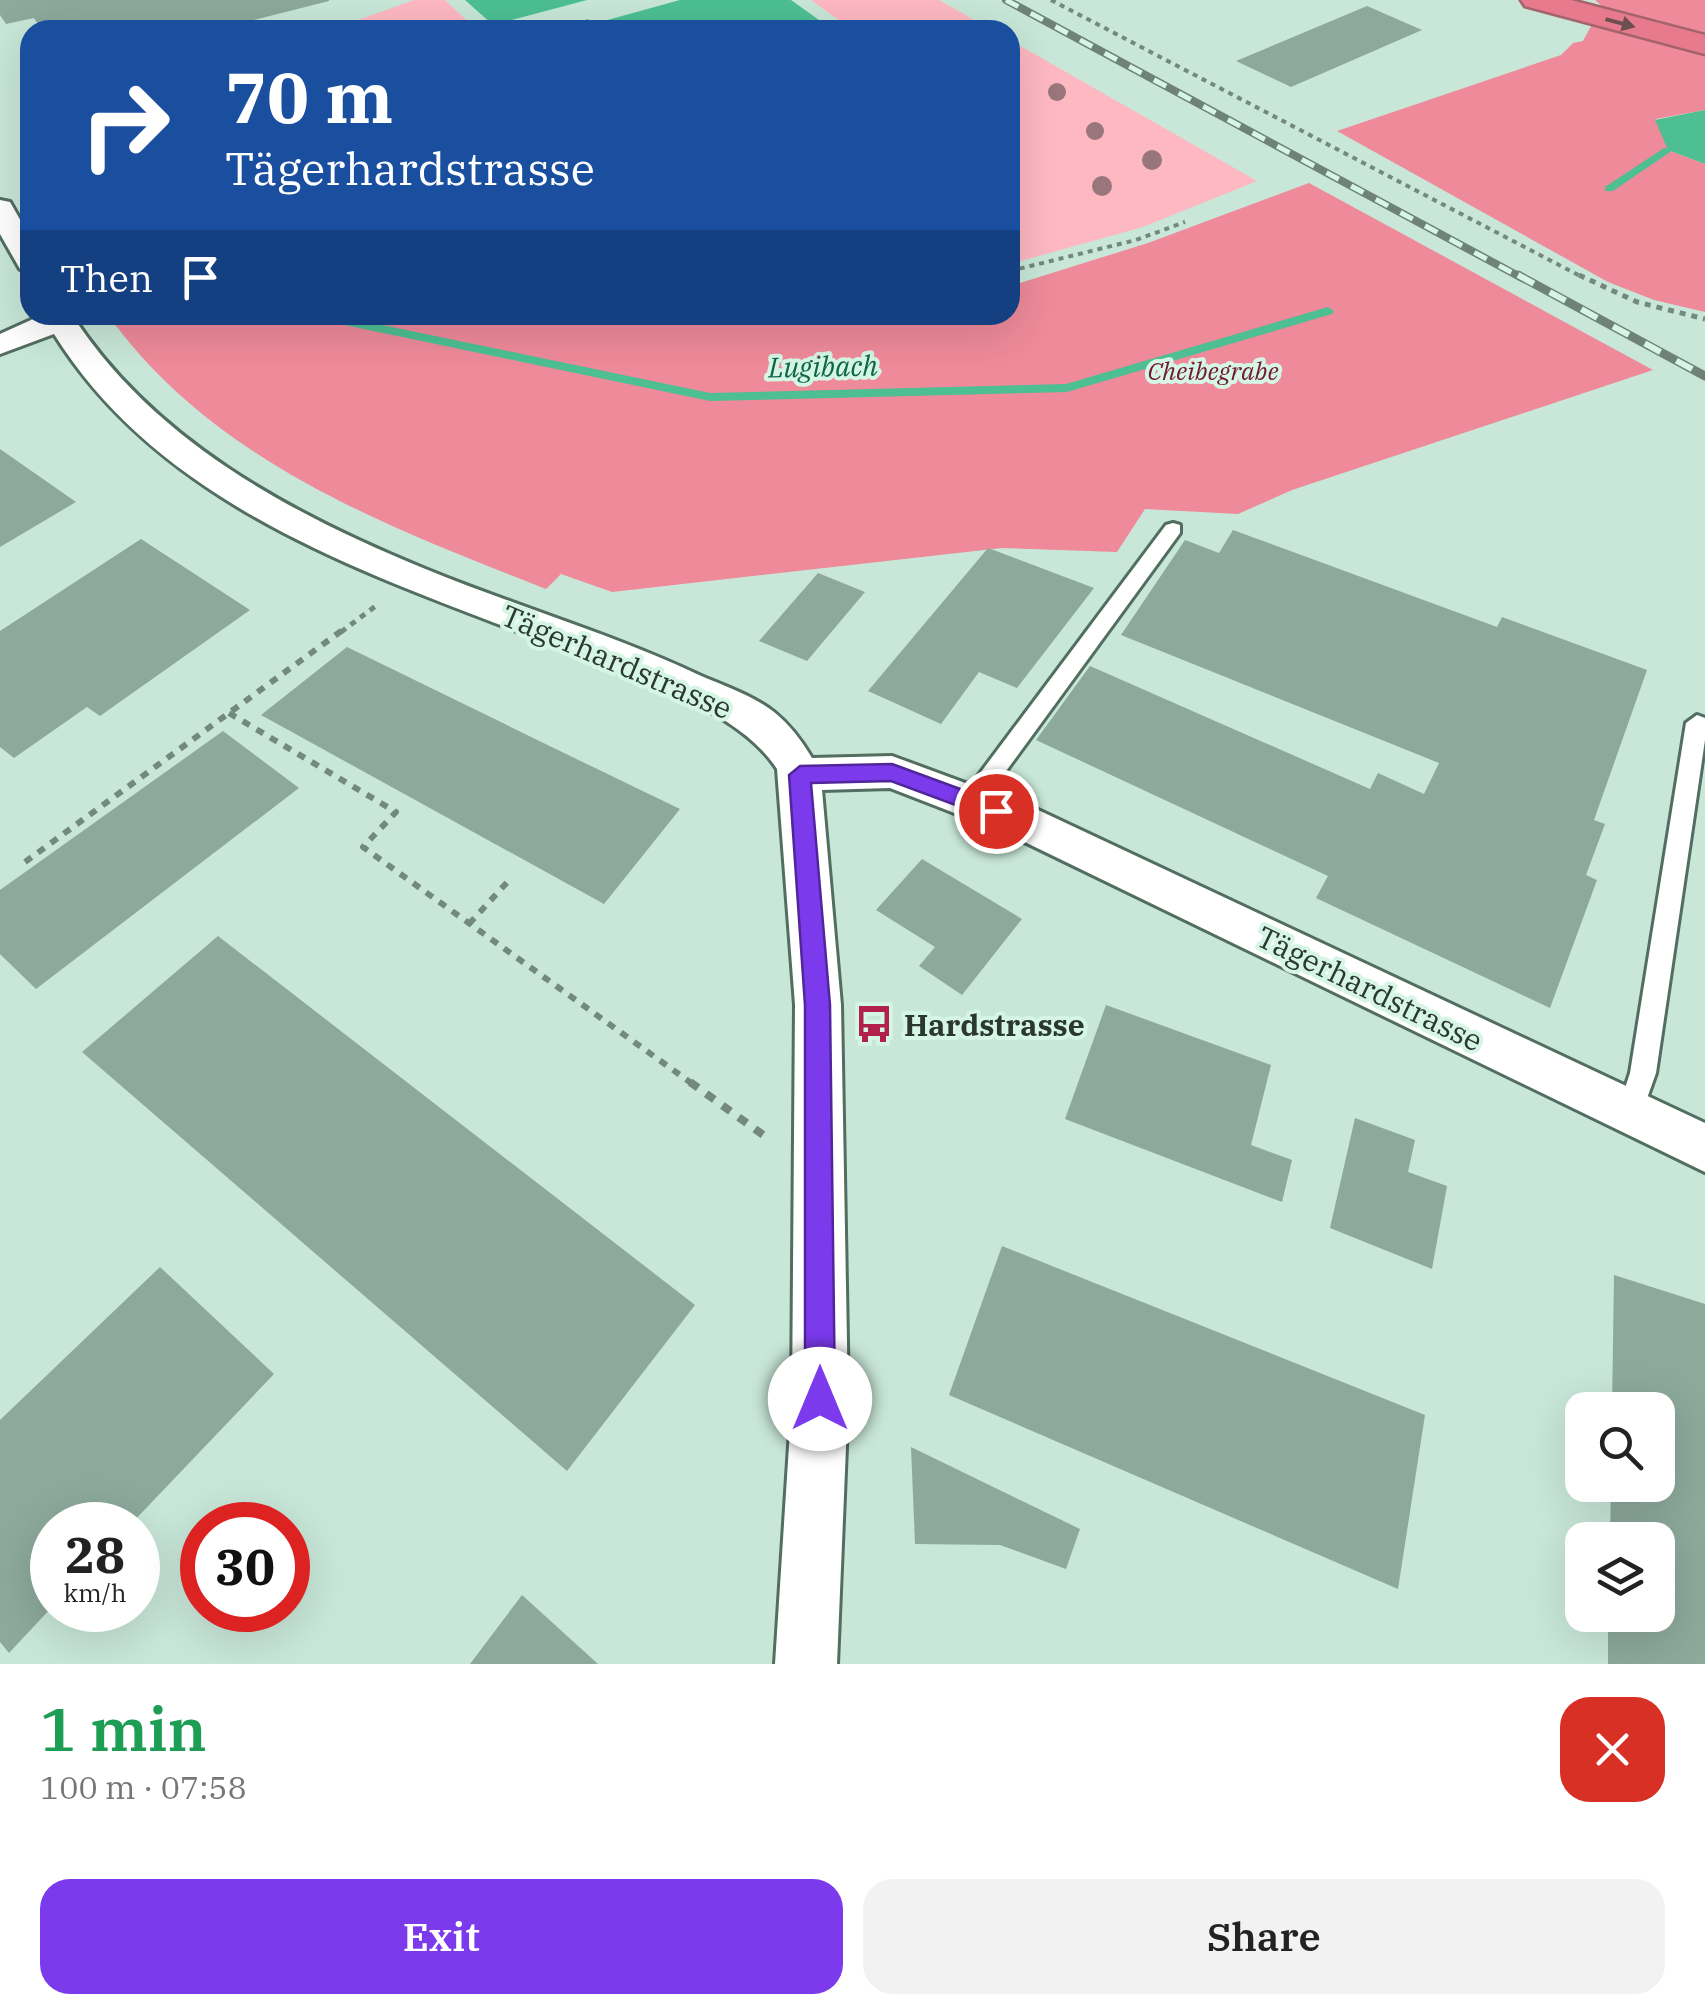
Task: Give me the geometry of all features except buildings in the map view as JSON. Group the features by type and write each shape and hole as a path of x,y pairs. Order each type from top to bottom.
{"highway":[{"path":"1536,0 1705,45"}],"street":[{"path":"0,208 20,245"},
{"path":"0,345 43,325"},
{"name":"Tägerhardstrasse","path":"63,325 104,379 172,444 227,482 406,576 669,676 756,720 790,750 800,775 892,772 1021,821 1705,1148"},
{"path":"800,775 818,1024 820,1399 806,1664"}],"lane":[{"path":"971,802 1173,529"},
{"path":"1630,1112 1643,1074 1697,723 1705,726"}],"path":[{"path":"1051,0 1592,282 1637,302 1705,320"},
{"path":"1020,269 1136,240 1185,222"},
{"path":"25,862 382,601 406,576"},
{"path":"229,713 396,812 362,847 766,1138"},
{"path":"469,924 512,877"}],"shaded area":[{"path":"414,0 445,0 466,20 358,20"},
{"path":"465,0 587,0 512,20 487,20"},
{"path":"680,0 791,0 819,20 608,20"},
{"path":"811,0 939,0 974,20 839,20"},
{"path":"1020,46 1257,181 1143,227 1020,261"},
{"path":"1705,110 1705,164 1668,150 1655,120"}],"green space":[{"path":"1595,0 1705,0 1705,110 1656,119 1668,150 1705,164 1705,312 1654,300 1608,282 1337,131 1561,55 1573,43 1583,41 1602,6"},
{"name":"Cheibegrabe","path":"1309,183 1653,370 1292,490 1238,514 1145,509 1117,552 1002,548 612,592 561,574 546,589 424,540 306,483 198,411 151,366 116,325 1020,325 1020,283 1148,243"}],"waterway":[{"name":"Lugibach","path":"1609,189 1668,150"},
{"name":"Lugibach","path":"364,325 710,397 1067,388 1328,311"}],"railway":[{"path":"1006,0 1522,278"},
{"path":"1518,275 1705,376"}],"place":[{"name":"Hardstrasse","path":"874,1024"}],"route":[{"path":"820,1399 818,1005 800,775 892,772 996,811"}]}
